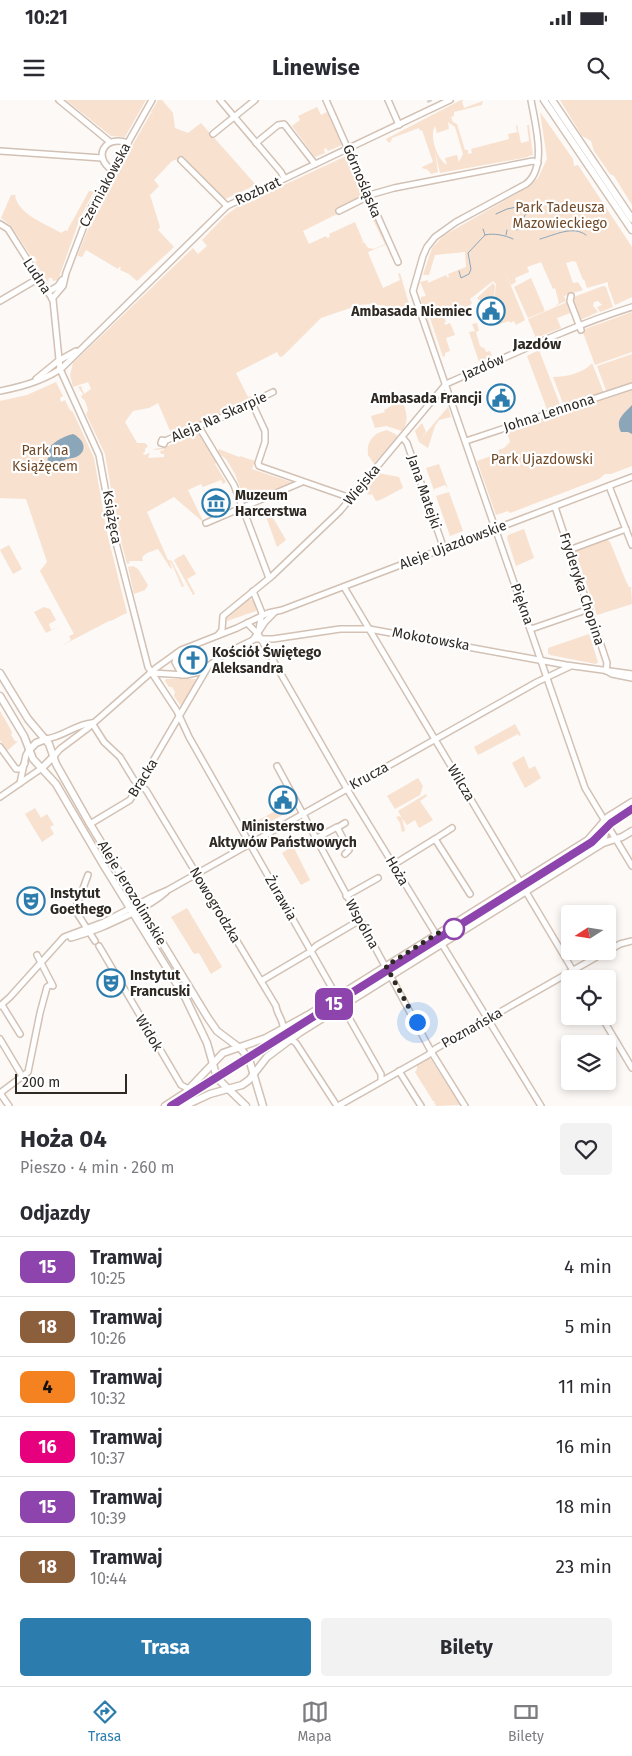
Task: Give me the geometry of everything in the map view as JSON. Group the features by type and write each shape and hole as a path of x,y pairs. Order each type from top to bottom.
{"main road":[{"path":"544,100 628,217"},
{"path":"552,100 628,217 632,230"},
{"path":"0,673 28,719 46,739 34,744 29,750"},
{"path":"0,696 24,736 29,750"},
{"name":"Aleje Jerozolimskie","path":"46,739 59,769 90,824 212,1025 222,1036 237,1047"},
{"name":"Aleje Jerozolimskie","path":"29,750 33,759 56,784 186,999 207,1043 212,1064"},
{"path":"42,768 54,756"},
{"path":"165,1106 189,1089 223,1053 263,1039 284,1029 338,996 588,840 604,821 632,802"},
{"path":"596,832 602,831 605,833 603,843"},
{"path":"184,1106 210,1094 242,1085 249,1080 267,1056 290,1039 603,843 622,837 632,831"},
{"path":"326,1016 334,1007 338,996"},
{"path":"237,1047 248,1058 263,1106"},
{"path":"212,1064 217,1078 246,1106"}],"street":[{"path":"59,100 110,142"},
{"name":"Czerniakowska","path":"52,298 62,287 90,210 152,100"},
{"path":"220,100 284,178"},
{"path":"213,134 255,100"},
{"name":"Górnośląska","path":"326,100 398,262"},
{"path":"388,100 399,125"},
{"name":"Rozbrat","path":"59,365 78,350 227,206 450,100"},
{"path":"446,384 413,292 423,256 435,237 456,222 526,184 534,175 539,156 531,100"},
{"path":"430,102 433,108"},
{"path":"256,143 278,125 285,125 315,164"},
{"path":"112,170 106,166 102,158 103,150 110,142 117,140 128,143"},
{"path":"0,151 102,158"},
{"path":"181,160 227,206"},
{"path":"339,211 383,190 533,161 538,163"},
{"name":"Ludna","path":"0,224 8,229 52,298 59,365"},
{"name":"Czerniakowska","path":"48,292 59,285 66,274"},
{"path":"0,301 39,278"},
{"path":"570,297 580,328"},
{"name":"Jazdów","path":"446,384 486,365 632,306"},
{"path":"0,390 36,380 59,365"},
{"name":"Książęca","path":"59,365 100,458 112,528 148,667 180,716"},
{"name":"Wiejska","path":"218,635 222,630 223,616 269,578 350,500 446,384"},
{"name":"Piękna","path":"446,384 586,791 632,866"},
{"name":"Johna Lennona","path":"466,441 632,386"},
{"name":"Aleja Na Skarpie","path":"166,441 273,392"},
{"path":"252,403 265,431 265,439 258,465 345,496 350,500"},
{"path":"200,426 210,447 230,477 243,506 269,578"},
{"name":"Jana Matejki","path":"402,437 407,443 444,549"},
{"name":"Aleje Ujazdowskie","path":"54,756 158,666 178,652 262,616 344,587 632,477"},
{"path":"206,523 302,482"},
{"path":"609,486 632,545"},
{"name":"Fryderyka Chopina","path":"554,507 606,662 606,671"},
{"path":"569,550 626,529"},
{"name":"Wilcza","path":"344,587 572,970"},
{"path":"253,591 262,616 258,637"},
{"path":"531,629 589,609"},
{"path":"152,673 197,674 224,655 258,637 265,622 274,613"},
{"name":"Hoża","path":"247,623 270,656 347,789 541,1106"},
{"name":"Mokotowska","path":"258,637 327,630 369,629 606,671 612,674 632,674"},
{"path":"178,652 175,662 182,675"},
{"name":"Krucza","path":"42,962 58,944 88,931 108,926 131,910 435,739 572,666"},
{"name":"Bracka","path":"90,824 127,803 208,667"},
{"name":"Mokotowska","path":"623,674 632,678"},
{"name":"Żurawia","path":"180,716 189,737 310,952 338,996 381,1074 381,1080"},
{"path":"46,739 61,736 83,724 92,723"},
{"name":"Nowogrodzka","path":"92,723 102,740 122,759 133,779 146,790 261,980 276,1006 284,1029"},
{"path":"0,748 16,769 21,769 25,763"},
{"path":"20,784 29,750"},
{"name":"Wspólna","path":"276,766 432,1051 466,1106"},
{"path":"0,797 42,768"},
{"path":"315,838 345,824"},
{"path":"337,828 349,848 349,851 345,854"},
{"path":"393,865 452,828"},
{"path":"435,838 470,894"},
{"path":"88,876 75,910 95,941"},
{"path":"346,896 378,878"},
{"path":"261,980 360,920"},
{"name":"Poznańska","path":"616,946 632,941"},
{"name":"Widok","path":"99,946 181,1085 189,1089"},
{"path":"9,1106 0,1093 28,1071 47,987 53,986 37,955"},
{"name":"Poznańska","path":"575,970 592,960"},
{"path":"20,1034 1,1006 42,962"},
{"name":"Poznańska","path":"337,1106 561,978"},
{"path":"606,1025 632,1068"},
{"path":"0,1039 22,1076"},
{"path":"290,1039 296,1043 337,1106"},
{"path":"399,1071 421,1106"}],"green space":[{"path":"66,100 146,100 125,137 111,136"},
{"path":"158,100 162,100 173,113 175,128 188,133 201,123 256,185 225,199 183,157 172,161 154,180 159,186 150,195 160,227 158,230 174,247 137,281 129,274 120,270 121,267 118,269 86,250 82,257 78,256 78,254 96,209 151,113 154,115 151,112"},
{"path":"461,100 464,100 462,101 464,108 483,101 482,105 454,112 454,116 451,117 453,122 457,124 468,154 472,153 471,149 509,139 508,134 518,132 517,124 521,143 529,141 527,125 529,125 533,155 440,173 435,151 438,172 431,174 428,170 422,168 433,162 422,130 420,131 419,128 392,138 390,143 386,139","holes":["448,122 455,127 463,154 459,162 457,155 445,158 447,165 437,153 433,130 435,126 437,133 449,129"]},
{"path":"560,100 632,100 632,205 614,176 610,174 594,151 591,141 582,136"},
{"path":"317,107 321,115 327,112 342,145 328,151 326,148 324,149 325,153 315,157 292,126 300,120 298,116"},
{"name":"Park Tadeusza Mazowieckiego","path":"540,112 573,159 574,166 578,165 632,247 632,297 615,305 608,282 587,288 576,262 573,261 566,263 573,283 578,282 583,290 564,296 566,301 555,306 559,303 555,288 553,289 541,262 527,267 529,272 515,278 516,282 511,285 502,264 525,320 516,325 514,321 510,323 509,321 497,325 493,314 496,284 493,281 470,299 472,303 465,310 467,316 465,316 461,305 457,307 459,314 456,308 428,318 438,350 421,301 421,297 426,296 420,282 428,280 428,283 446,275 448,278 448,274 466,267 465,252 435,255 429,275 423,275 432,248 443,236 525,189 538,178 547,159"},
{"path":"344,157 348,158 363,197 338,210 339,213 303,231 309,244 326,236 327,238 330,237 329,234 355,222 363,241 362,243 364,242 368,248 374,249 385,244 373,220 375,219 387,244 368,252 369,255 383,288 400,280 398,274 400,273 409,304 389,313 387,306 359,305 321,318 283,356 280,357 277,352 236,373 248,397 251,396 252,399 196,425 193,423 171,433 158,403 149,408 133,411 125,422 137,443 145,443 148,446 143,453 144,455 150,453 148,458 164,457 164,454 161,454 160,451 164,449 154,449 166,447 199,432 205,445 209,447 214,455 209,452 217,462 215,464 226,482 223,484 221,480 203,487 201,484 188,490 204,523 174,497 147,512 168,560 172,561 184,586 182,587 171,562 171,569 158,549 142,557 143,561 129,561 130,563 127,564 118,530 105,454 86,414 88,410 85,401 81,397 83,394 78,387 81,386 84,394 91,389 88,382 73,387 70,375 73,363 193,248 198,254 207,246 202,240 225,216 237,207"},
{"path":"89,191 94,191 80,218 58,280 53,281 52,278 49,278 48,282 35,262 37,260 34,256 31,256 11,226 1,218 11,195 17,195 15,196 18,203 27,214 61,233 66,230 68,231"},
{"path":"531,278 545,311 528,318 514,287"},
{"path":"493,283 495,286 493,313 477,298"},
{"path":"603,286 606,287 613,307 600,312 597,307 602,305 598,301 594,302 593,306 598,312 578,321 571,298"},
{"path":"569,302 573,312 557,318 561,328 536,338 528,319"},
{"path":"632,312 632,352 595,365 582,330"},
{"path":"443,314 446,322 444,323 445,325 450,323 455,335 446,338 450,351 445,353 443,357 430,318"},
{"path":"477,323 479,331 476,332 480,346 486,352 490,351 492,356 479,362 469,332 475,331 472,324"},
{"path":"539,350 561,407 548,412 527,356"},
{"path":"632,354 632,385 607,393 597,366"},
{"path":"592,363 604,393 564,406 553,377 574,374"},
{"name":"Park na Książęcem","path":"56,382 63,396 60,398 61,402 65,400 73,412 94,458 107,533 127,613 61,646 71,640 69,636 74,634 40,571 47,562 26,499 0,498 0,401 27,395"},
{"name":"Park Ujazdowski","path":"632,387 632,466 611,474 605,474 599,479 510,513 508,511 496,515 477,461 499,453 498,450 504,448 510,442 507,432 515,429 515,427"},
{"path":"402,399 407,420 402,431 386,426 375,428 371,416 385,412 384,410"},
{"path":"448,407 451,417 439,420 435,426 428,448 419,442 415,431 422,423 426,432 420,440"},
{"path":"387,430 397,435 397,437 374,464 368,455 369,442 378,433"},
{"path":"219,449 255,461 252,469 291,482 292,484 246,503 235,474 226,459 218,453"},
{"path":"439,464 448,489 445,485 434,489 435,493 426,468"},
{"path":"378,473 399,477 403,488 376,501 371,492 372,495 367,494 369,490 367,487"},
{"path":"449,492 463,531 450,536 436,496"},
{"path":"267,509 286,540 277,547 264,511"},
{"path":"524,529 534,558 516,566 507,538 508,535"},
{"path":"605,538 610,542 626,581 629,587 631,587 632,604 597,615 575,550"},
{"path":"9,545 22,569 13,574 0,550"},
{"path":"184,554 196,574 187,579 195,594 193,595 174,560"},
{"path":"133,566 138,569 148,585 145,590 134,594 128,567"},
{"path":"250,599 254,601 257,607 256,611 227,621 227,617"},
{"path":"44,607 50,609 56,620 49,624 51,630 60,626 46,633 34,612"},
{"path":"589,634 598,662 596,664 550,655 548,653 548,648"},
{"path":"166,679 198,679 181,706 174,696 175,692 172,687 169,687 165,681"},
{"path":"0,711 11,730 11,735 15,741 18,741 7,751 0,740"},
{"path":"515,724 521,735 519,736 518,734 478,755 474,747"},
{"path":"524,756 529,769 535,766 541,778 525,788 512,763"},
{"path":"418,778 423,786 420,795 395,809 387,796"},
{"path":"426,794 427,796 420,801 433,820 419,828 415,820 407,825 398,811"},
{"path":"290,803 293,809 253,832 244,819 247,818 251,824"},
{"path":"35,808 41,818 47,814 54,825 50,827 54,834 42,842 25,814"},
{"path":"396,817 402,818 405,831 402,832"},
{"path":"293,846 310,880 301,885 282,853"},
{"path":"187,908 222,967 211,974 199,953 194,954 171,917"},
{"path":"430,1058 460,1105 436,1106 435,1101 433,1101 415,1072 417,1065"}],"water":[{"path":"632,405 632,434 621,432 619,420"},
{"path":"73,434 83,444 84,447 81,453 78,456 47,465 48,456 46,451 51,445 65,436"}],"waterway":[{"path":"496,214 507,209 531,204"},
{"path":"517,230 531,204"},
{"path":"483,229 485,235 492,234 513,239"},
{"path":"506,235 507,230"},
{"path":"540,239 570,231 581,232 586,235"},
{"path":"459,271 461,278 469,274 471,269 468,253 485,235"}],"tram line":[{"path":"171,1106 591,843 611,823 632,809"},
{"name":"15","path":"171,1106 592,842 607,826 632,809"}],"place":[{"name":"Ambasada Niemiec","path":"491,311"},
{"name":"Ambasada Francji","path":"501,398"},
{"name":"Muzeum Harcerstwa","path":"216,503"},
{"name":"Kościół Świętego Aleksandra","path":"193,660"},
{"name":"Ministerstwo Aktywów Państwowych","path":"283,800"},
{"name":"Instytut Goethego","path":"31,901"},
{"name":"Instytut Francuski","path":"111,983"}],"district":[{"name":"Jazdów","path":"537,344"}],"route":[{"path":"417,1022 386,966 451,925 454,929"}]}
